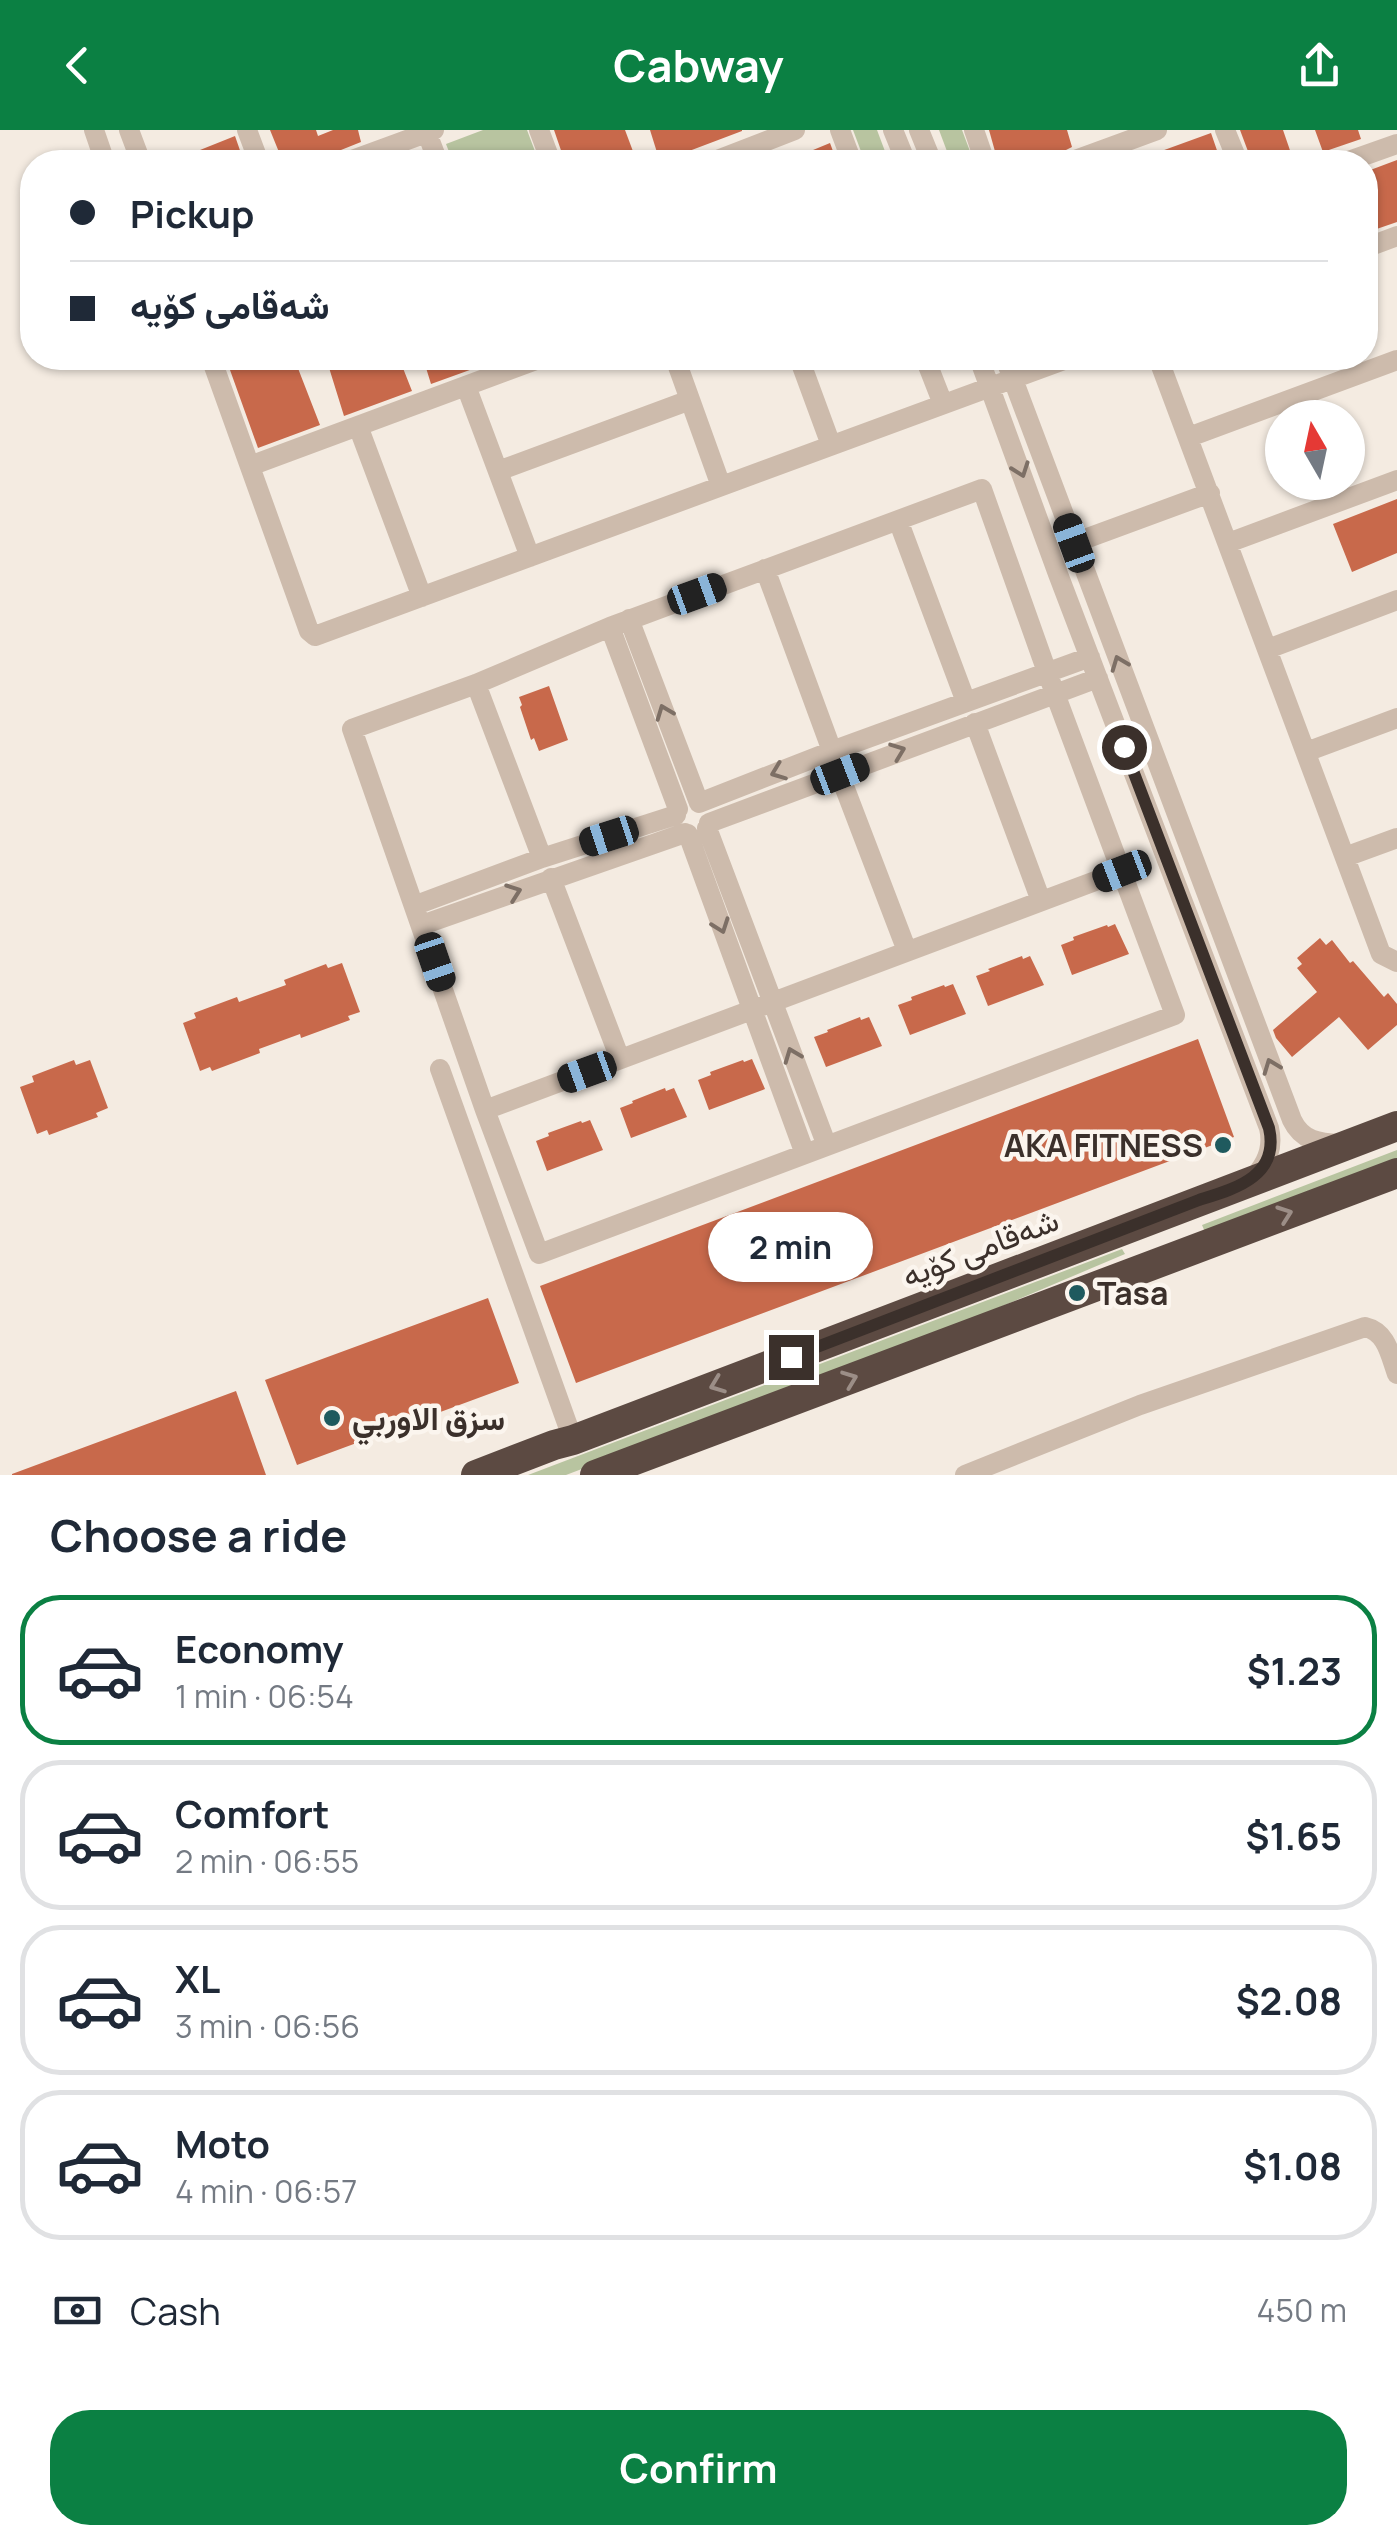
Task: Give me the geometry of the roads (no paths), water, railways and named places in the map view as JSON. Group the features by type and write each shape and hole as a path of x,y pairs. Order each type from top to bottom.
{"highway":[{"name":"شەقامی کۆیە","path":"476,1475 1397,1126"},
{"path":"595,1475 1397,1173"},
{"path":"1199,1200 1192,1217 1194,1225 1198,1233 1215,1240"},
{"path":"1116,1232 1138,1234 1147,1246 1146,1254 1130,1274"}],"street":[{"path":"743,150 795,130"},
{"path":"1120,150 1157,130"},
{"path":"381,150 431,131"},
{"path":"215,370 311,634 317,636 1033,370"},
{"path":"250,466 466,386 497,370"},
{"path":"679,370 721,486"},
{"path":"803,370 831,446"},
{"path":"930,370 943,404"},
{"path":"984,370 1271,1135 1265,1162 1243,1186"},
{"path":"1010,370 1294,1126 1323,1143 1356,1142"},
{"path":"1163,370 1381,954 1397,962"},
{"path":"1189,436 1370,370"},
{"path":"466,386 530,557"},
{"path":"498,471 690,400"},
{"path":"358,426 422,597"},
{"path":"1228,543 1397,480"},
{"path":"982,490 1175,1015 539,1254 352,729 765,569 982,490"},
{"path":"1074,543 1210,493"},
{"path":"898,520 966,702"},
{"path":"1058,574 1082,564"},
{"path":"765,569 832,751"},
{"path":"1268,649 1397,600"},
{"path":"619,623 692,820 752,1010 806,1154"},
{"path":"419,915 552,878 692,820 832,751 1090,656"},
{"path":"419,915 542,858 692,820 840,774 1098,678"},
{"path":"476,684 542,858"},
{"path":"924,718 932,738"},
{"path":"1306,752 1397,718"},
{"path":"975,723 1041,901"},
{"path":"840,774 907,951"},
{"path":"692,820 772,1002 827,1146"},
{"path":"1345,858 1397,838"},
{"path":"486,1110 1122,871"},
{"path":"552,878 620,1059"},
{"path":"440,1069 574,1440"},
{"path":"1271,1135 1294,1126"},
{"path":"965,1475 1140,1406 1365,1327 1383,1336 1397,1374"}],"place":[{"name":"AKA FITNESS","path":"1223,1145"},
{"name":"Tasa","path":"1077,1293"},
{"name":"سزق الاوربي","path":"332,1418"}]}
